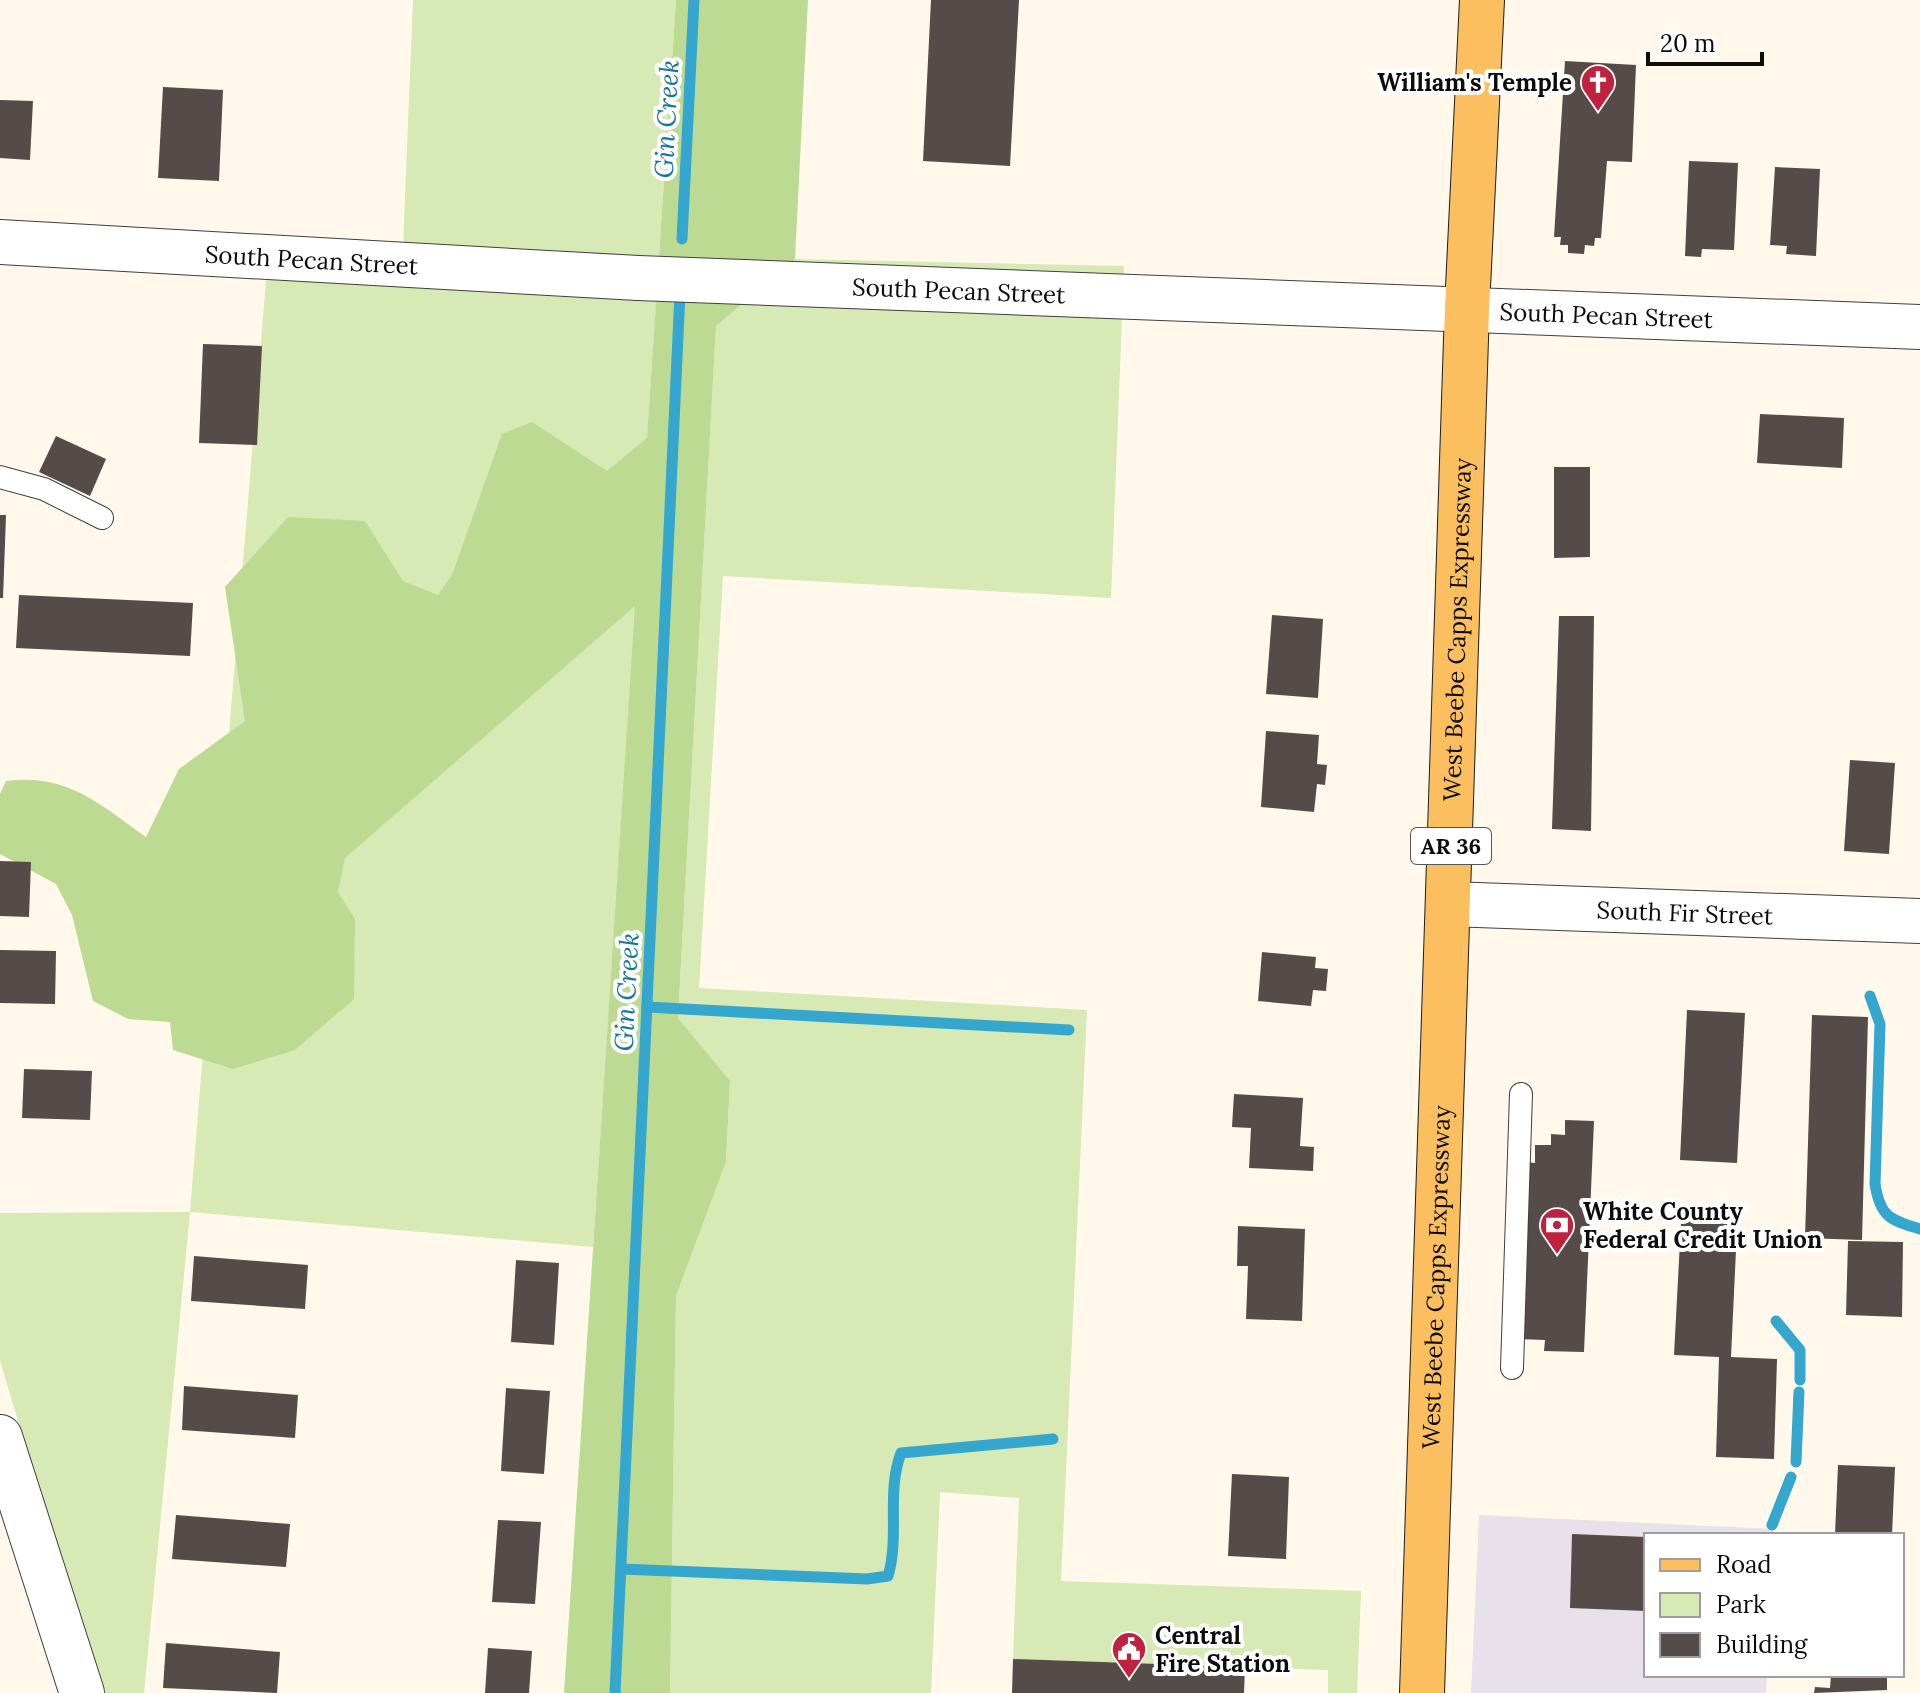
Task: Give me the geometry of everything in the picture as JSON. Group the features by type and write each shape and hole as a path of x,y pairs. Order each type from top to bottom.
{"main road":[{"name":"West Beebe Capps Expressway","path":"1422,1693 1467,308 1482,0"}],"street":[{"name":"South Pecan Street","path":"0,242 638,278 1920,327"},
{"name":"South Fir Street","path":"1449,904 1920,921"},
{"path":"0,1437 82,1693"}],"lane":[{"path":"0,477 44,489 102,518"},
{"path":"1512,1368 1521,1094"}],"shaded area":[{"path":"1479,1515 1774,1529 1773,1533 1644,1533 1644,1677 1767,1677 1766,1693 1471,1693"}],"green space":[{"path":"413,0 676,0 659,257 403,247"},
{"path":"676,0 808,0 795,259 716,326 678,1018 730,1081 726,1162 676,1296 670,1693 564,1693 635,606 345,858 338,892 355,919 354,999 295,1050 233,1069 173,1050 170,1022 128,1019 93,1001 72,915 56,884 0,854 0,794 6,781 28,780 64,786 97,802 146,837 179,769 245,721 225,587 288,517 365,521 403,581 438,595 452,575 502,434 532,422 607,471 647,438"},
{"path":"795,259 1124,266 1111,598 723,576 699,988 1087,1010 1061,1581 1361,1591 1357,1693 1328,1693 1328,1670 1013,1659 1019,1498 940,1492 931,1693 670,1693 676,1296 726,1162 730,1082 678,1018 716,325"},
{"path":"267,268 657,289 593,1247 190,1212"},
{"path":"190,1212 144,1693 100,1693 0,1361 0,1213"}],"building":[{"path":"931,0 1019,0 1010,166 923,161"},
{"name":"William's Temple","path":"1565,61 1636,65 1632,162 1607,161 1601,238 1595,238 1594,246 1585,245 1584,254 1568,253 1568,245 1560,245 1561,237 1554,237"},
{"path":"163,87 223,90 219,181 158,178"},
{"path":"0,100 33,101 30,160 0,158"},
{"path":"1689,161 1738,163 1734,250 1702,249 1701,257 1685,256"},
{"path":"1775,167 1820,169 1816,256 1786,254 1787,246 1770,245"},
{"path":"203,344 262,346 257,445 199,443"},
{"path":"1760,414 1844,418 1842,468 1757,463"},
{"path":"56,436 106,459 90,496 39,472"},
{"path":"1554,467 1590,467 1590,557 1554,558"},
{"path":"0,515 6,515 3,598 0,598"},
{"path":"19,595 193,603 190,656 16,648"},
{"path":"1272,615 1323,619 1318,698 1266,694"},
{"path":"1559,616 1594,616 1591,831 1552,829"},
{"path":"1266,731 1319,735 1317,764 1327,765 1325,785 1317,784 1314,812 1261,807"},
{"path":"1850,760 1895,763 1889,854 1844,851"},
{"path":"0,861 31,862 29,917 0,916"},
{"path":"0,950 56,951 55,1004 0,1003"},
{"path":"1262,952 1316,957 1315,968 1328,969 1326,991 1313,990 1311,1006 1258,1001"},
{"path":"1687,1010 1745,1013 1737,1163 1680,1160"},
{"path":"1812,1015 1868,1017 1862,1240 1805,1238"},
{"path":"24,1069 92,1071 90,1120 22,1118"},
{"path":"1234,1094 1303,1098 1300,1146 1314,1147 1313,1171 1249,1168 1251,1128 1232,1127"},
{"name":"White County Federal Credit Union","path":"1565,1120 1594,1121 1584,1352 1544,1351 1545,1340 1521,1339 1525,1162 1535,1163 1535,1145 1551,1145 1551,1134 1565,1135"},
{"path":"1682,1204 1738,1207 1731,1357 1777,1359 1774,1459 1716,1457 1719,1357 1674,1355"},
{"path":"1238,1226 1305,1229 1302,1321 1246,1319 1248,1266 1237,1266"},
{"path":"1848,1241 1903,1242 1902,1317 1846,1315"},
{"path":"194,1256 308,1265 305,1309 191,1301"},
{"path":"516,1260 559,1263 554,1345 511,1342"},
{"path":"184,1386 298,1395 295,1438 182,1430"},
{"path":"506,1388 550,1391 544,1474 501,1471"},
{"path":"1838,1465 1895,1467 1892,1533 1835,1533"},
{"path":"1232,1474 1289,1477 1286,1559 1228,1556"},
{"path":"176,1515 290,1524 286,1567 172,1559"},
{"path":"498,1520 541,1522 535,1604 492,1602"},
{"path":"1572,1534 1644,1537 1644,1611 1570,1608"},
{"path":"166,1643 280,1652 277,1693 163,1688"},
{"path":"488,1648 532,1651 529,1693 485,1693"},
{"name":"Central Fire Station","path":"1013,1659 1245,1667 1244,1693 1012,1693"},
{"path":"1831,1677 1887,1677 1887,1690 1814,1693 1815,1687 1830,1688"}],"waterway":[{"name":"Gin Creek","path":"682,239 694,0"},
{"name":"Gin Creek","path":"615,1693 680,293"},
{"path":"1870,996 1880,1024 1877,1195 1883,1210 1893,1219 1920,1229"},
{"path":"647,1007 1069,1030"},
{"path":"1776,1321 1800,1350 1800,1380"},
{"path":"1796,1462 1799,1392"},
{"path":"621,1569 867,1579 888,1576 893,1545 894,1483 901,1453 1053,1439"},
{"path":"1772,1525 1791,1477"}],"place":[{"name":"William's Temple","path":"1598,113"},
{"name":"White County Federal Credit Union","path":"1557,1256"},
{"name":"Central Fire Station","path":"1129,1680"}]}
